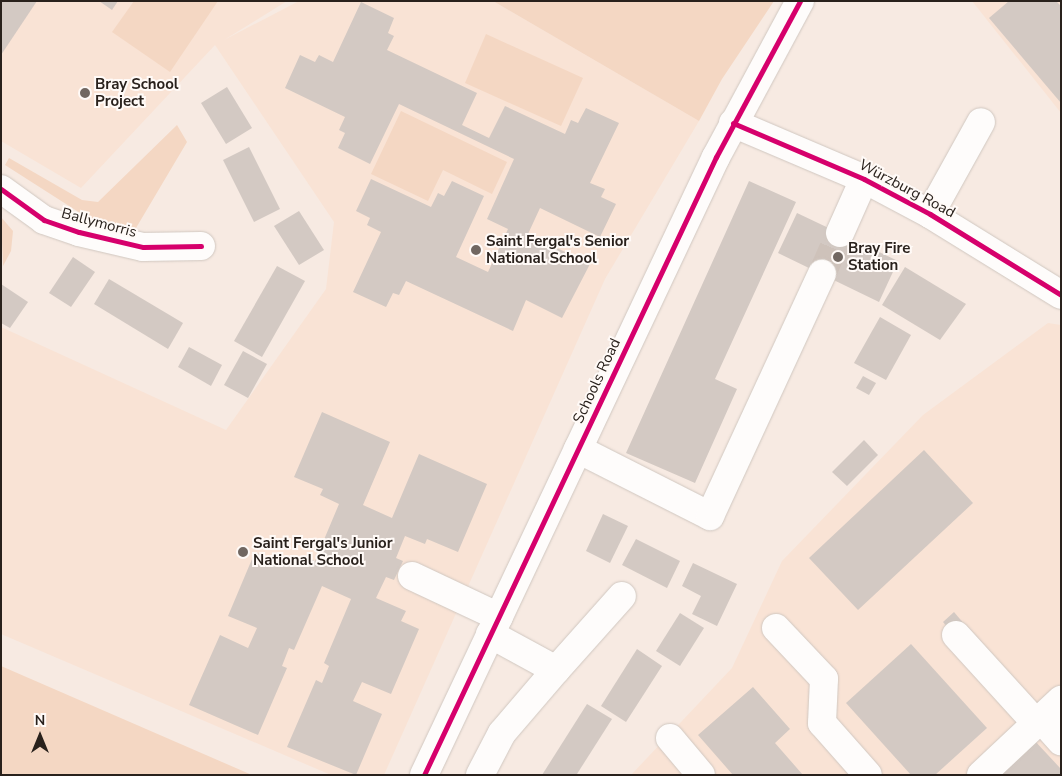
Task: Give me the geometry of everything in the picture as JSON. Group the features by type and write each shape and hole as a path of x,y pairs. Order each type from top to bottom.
{"street":[{"name":"Schools Road","path":"424,775 733,123 800,1"},
{"path":"930,214 981,122"},
{"name":"Würzburg Road","path":"733,123 864,179 930,214 1061,294"},
{"path":"840,233 864,179"},
{"name":"Ballymorris","path":"1,189 44,220 78,232 142,247 201,246"},
{"path":"578,449 710,516 822,274"},
{"path":"412,576 494,626 556,670"},
{"path":"480,775 502,733 622,596"},
{"path":"776,628 824,679 822,723 868,775"},
{"path":"956,635 1038,721 1061,741"},
{"path":"981,775 1061,700"},
{"path":"670,738 701,775"}],"shaded area":[{"path":"1,1 287,1 224,40 299,1 493,1 699,121 605,279 384,775 331,775 1,634 1,327 226,430 326,289 334,222 215,45 81,188 1,141"},
{"path":"134,1 218,1 170,72 112,32"},
{"path":"493,1 774,1 722,79 699,121"},
{"path":"972,1 1061,1 1061,113"},
{"path":"486,34 583,78 561,126 465,83"},
{"path":"401,111 507,162 492,194 443,170 428,201 371,174"},
{"path":"177,125 187,142 136,228 91,220 5,165 9,158 82,200 98,202"},
{"path":"1,217 13,231 11,251 3,266"},
{"path":"1048,323 1061,325 1061,775 631,775 732,668 782,561 923,415"},
{"path":"1,666 252,775 1,775"}],"building":[{"path":"1,1 37,1 1,55"},
{"path":"99,1 118,1 112,10"},
{"path":"1009,1 1056,1 1061,6 1061,103 989,18"},
{"path":"361,2 394,18 388,33 394,36 387,50 477,93 462,125 489,138 505,106 565,134 571,120 578,123 586,108 619,123 590,183 605,189 601,197 616,204 600,237 540,208 528,234 590,264 562,318 526,300 513,331 406,281 399,295 393,293 386,307 353,292 381,232 367,225 370,218 356,211 371,179 431,207 438,193 444,196 452,181 484,196 456,257 488,272 508,229 487,219 514,159 399,104 370,164 338,148 345,133 339,130 345,117 285,88 300,55 315,62 319,55 333,62"},
{"path":"227,87 252,128 226,144 201,103"},
{"path":"249,147 280,209 254,222 223,160"},
{"path":"749,181 796,202 715,379 737,389 695,483 626,453"},
{"path":"299,211 324,250 299,265 274,226"},
{"name":"Bray Fire Station","path":"797,213 898,261 879,302 778,253"},
{"path":"73,257 95,272 71,307 49,293"},
{"path":"277,266 305,281 262,357 234,341"},
{"path":"905,267 966,304 940,340 882,305"},
{"path":"109,279 183,323 168,349 94,304"},
{"path":"1,284 28,302 10,328 1,323"},
{"path":"880,317 911,335 886,380 854,363"},
{"path":"189,347 222,365 211,386 178,367"},
{"path":"243,351 267,364 248,398 224,385"},
{"path":"863,376 876,383 869,395 856,388"},
{"path":"322,412 390,442 363,505 392,518 419,454 487,484 458,552 427,539 425,544 405,536 396,558 403,561 394,580 386,577 376,598 406,611 401,621 419,629 391,694 362,682 353,701 382,714 356,775 287,747 316,680 322,683 329,666 324,663 351,599 322,586 294,650 289,648 282,666 287,668 258,735 189,705 220,635 248,648 257,628 228,616 255,552 286,566 290,558 304,564 307,557 315,561 339,504 320,495 323,489 294,477"},
{"path":"864,440 878,455 847,486 832,472"},
{"path":"924,450 973,503 858,610 809,558"},
{"path":"603,514 628,526 610,563 586,551"},
{"path":"636,539 680,561 667,588 622,565"},
{"path":"693,563 737,584 717,626 692,614 701,596 682,586"},
{"path":"954,612 965,625 954,635 943,622"},
{"path":"680,613 704,628 680,666 656,651"},
{"path":"911,644 987,728 935,775 911,775 846,703"},
{"path":"637,649 662,666 626,722 601,706"},
{"path":"753,687 790,729 775,743 803,775 733,775 698,735"},
{"path":"587,704 612,719 577,774 542,775"},
{"path":"1034,740 1061,769 1061,775 997,775"}],"tunnel":[{"path":"822,274 840,233"}],"cycle path":[{"path":"424,775 716,157 800,1"},
{"path":"733,123 864,179 930,214 1061,295"},
{"path":"1,189 44,220 79,232 143,247 201,246"}],"place":[{"name":"Bray School Project","path":"85,93"},
{"name":"Saint Fergal's Senior National School","path":"476,250"},
{"name":"Bray Fire Station","path":"838,257"},
{"name":"Saint Fergal's Junior National School","path":"243,552"}]}
